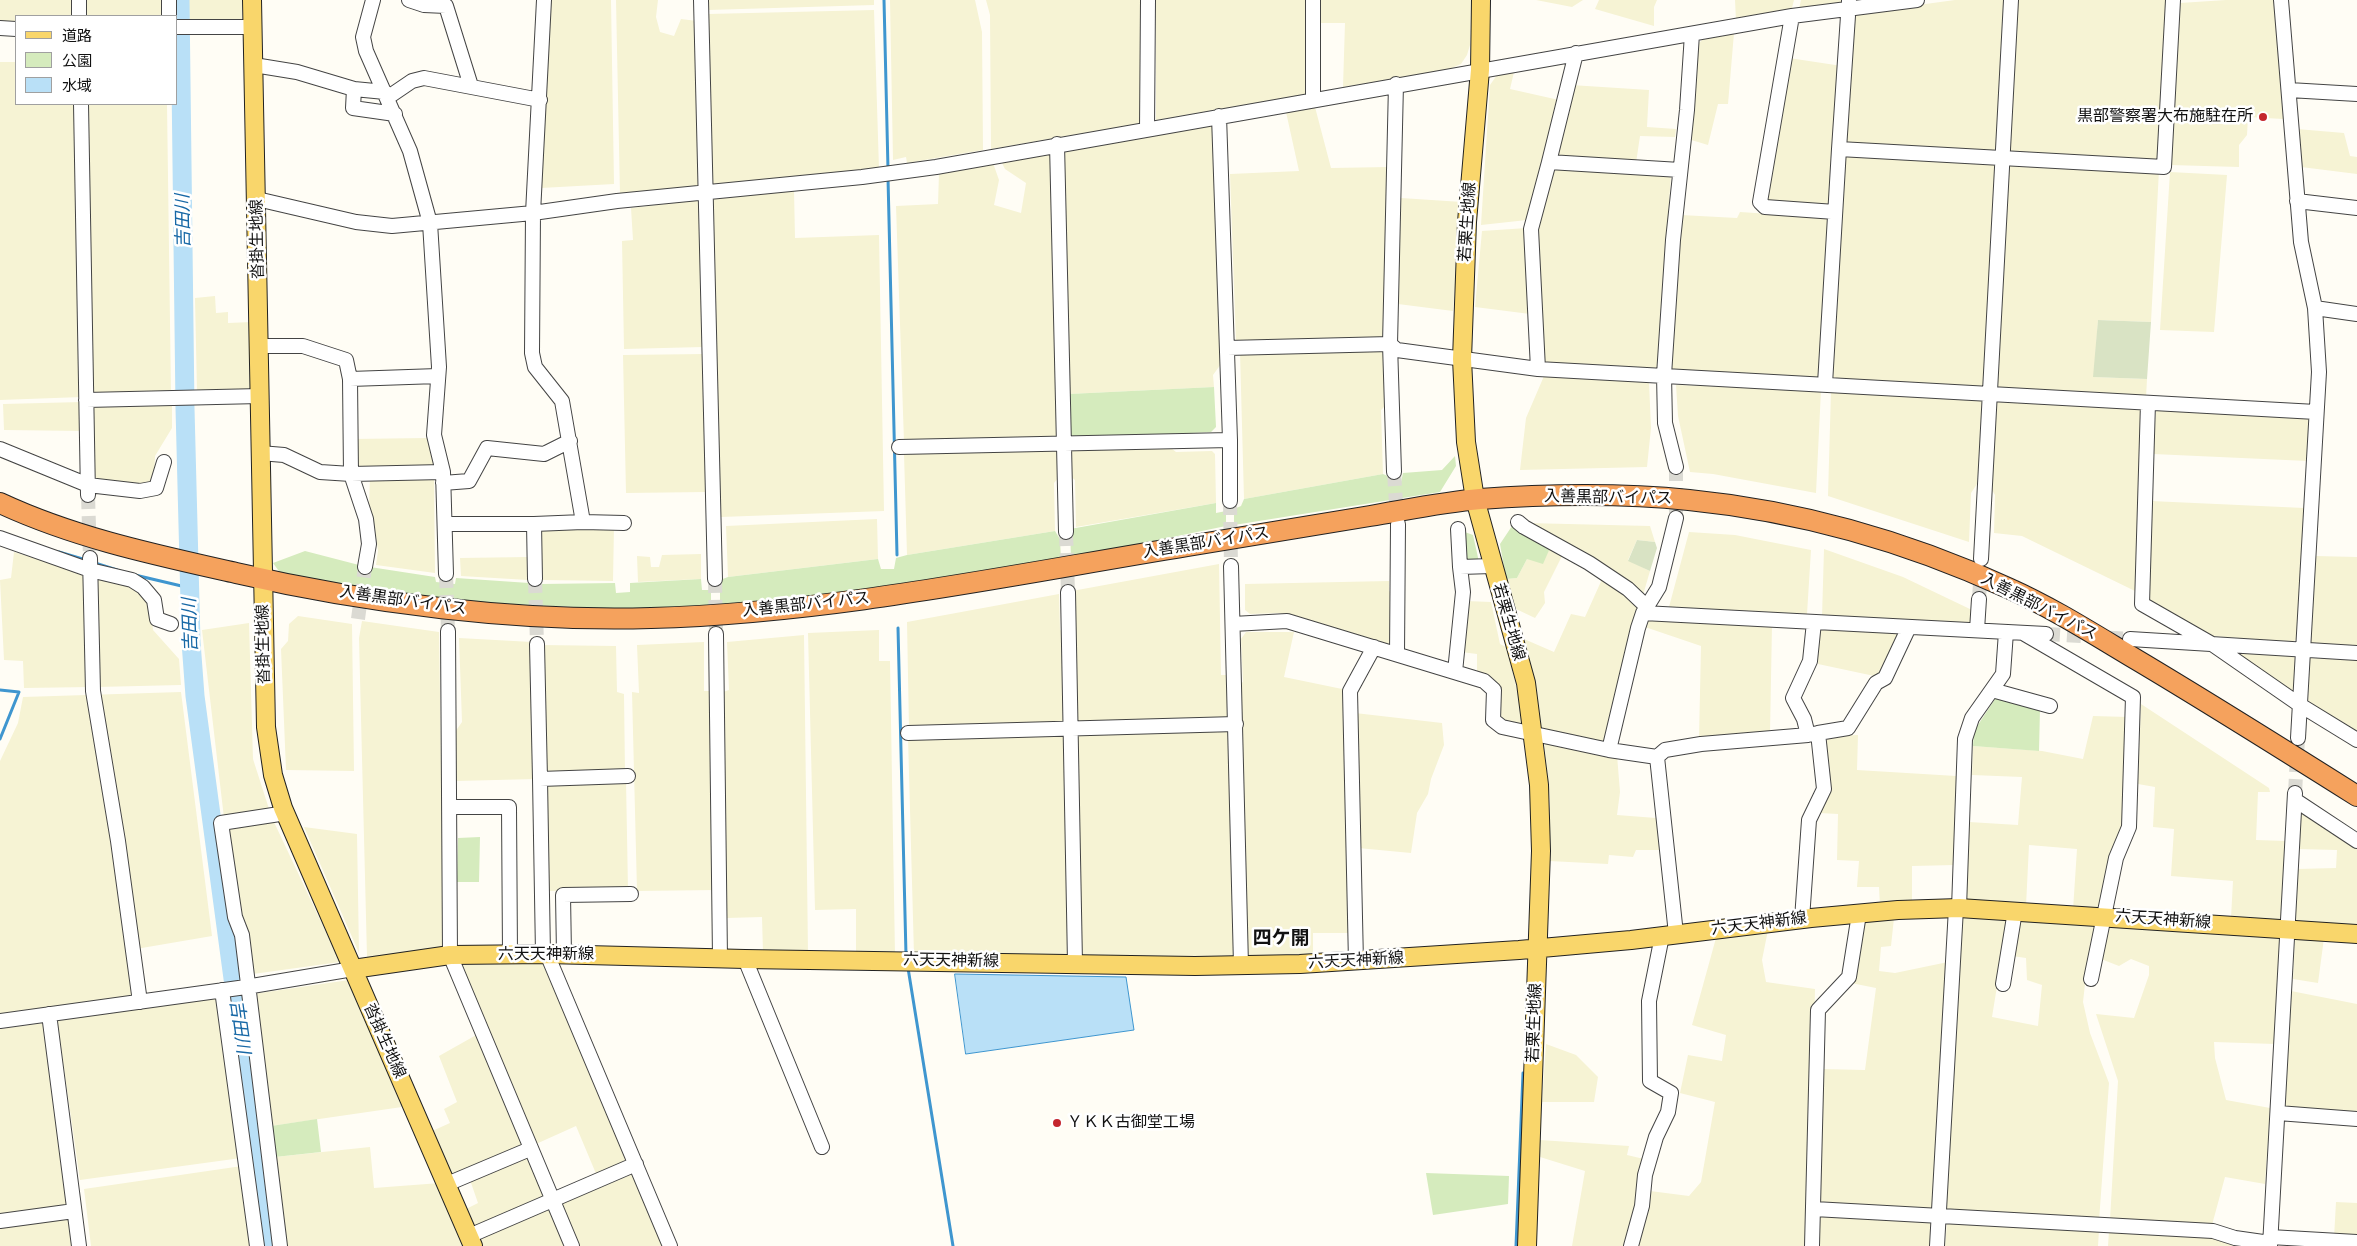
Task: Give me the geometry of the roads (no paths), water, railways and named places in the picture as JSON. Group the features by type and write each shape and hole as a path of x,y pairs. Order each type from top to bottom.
{"highway":[{"name":"入善黒部バイパス","path":"5,506 54,526 149,554 262,580 477,612 649,618 734,613 862,600 1475,499 1588,496 1688,499 1771,512 1856,530 1950,563 2013,590 2097,636 2233,717 2357,796"}],"main road":[{"name":"沓掛生地線","path":"252,0 266,728 273,775 286,813 471,1241"},
{"name":"若栗生地線","path":"1481,0 1480,70 1467,222 1462,359 1466,442 1475,499 1492,566 1526,683 1539,785 1541,851 1527,1246"},
{"name":"六天天神新線","path":"353,969 450,955 510,954 1241,965 1356,962 1537,949 1859,914 1957,908 2288,928 2357,934"}],"street":[{"path":"79,0 79,15"},
{"path":"169,0 169,15"},
{"path":"374,0 363,37 366,51 410,151 430,223 438,376 434,435 443,478 446,574"},
{"path":"410,0 424,5 446,3 471,86"},
{"path":"544,0 533,213 532,353 535,367 562,401 583,522"},
{"path":"701,0 715,579"},
{"path":"1148,0 1148,129"},
{"path":"1313,0 1313,99"},
{"path":"257,199 356,222 392,226 533,213 617,201 936,167 1057,144 1849,5 1917,0"},
{"path":"1981,559 2011,0"},
{"path":"1839,149 2164,167 2173,0"},
{"path":"2281,0 2301,242 2315,308 2319,372 2298,738"},
{"path":"1825,384 1849,5"},
{"path":"1792,16 1760,202 1765,207 1835,212"},
{"path":"182,27 253,27"},
{"path":"0,28 15,29"},
{"path":"1676,467 1665,423 1664,375 1672,240 1687,110 1692,34"},
{"path":"1538,369 1531,229 1576,53"},
{"path":"254,65 297,72 354,89 386,95 412,81 424,78 540,100"},
{"path":"1394,472 1390,344 1396,84"},
{"path":"354,89 353,108 395,114"},
{"path":"2289,90 2357,94"},
{"path":"81,105 88,490"},
{"path":"1219,116 1230,440 1230,501"},
{"path":"1057,144 1066,532"},
{"path":"1549,162 1680,170"},
{"path":"2298,201 2357,208"},
{"path":"2315,308 2357,314"},
{"path":"1227,348 1390,344 1398,350 1538,369 2316,412"},
{"path":"260,346 303,346 346,360 350,379 352,474 366,519 369,544 365,567"},
{"path":"350,379 438,376"},
{"path":"86,400 260,396"},
{"path":"2148,403 2142,604 2212,644 2300,705 2357,740"},
{"path":"899,447 1230,440"},
{"path":"260,453 284,455 320,472 468,481 488,448 544,454 570,441"},
{"path":"0,449 88,490 148,491 156,488 164,462"},
{"path":"1609,750 1645,610 1660,586 1676,518"},
{"path":"1518,522 1608,574 1645,610 1814,622 2046,634"},
{"path":"445,524 624,523"},
{"path":"534,524 535,579"},
{"path":"1397,654 1398,524"},
{"path":"1455,672 1463,592 1458,530"},
{"path":"0,538 90,564 132,580 143,587 154,600 158,619 171,624"},
{"path":"90,564 93,691 118,841 140,1002"},
{"path":"1231,566 1241,965"},
{"path":"1460,567 1492,566"},
{"path":"1068,592 1075,962"},
{"path":"1977,630 1979,599"},
{"path":"1233,624 1286,621 1484,681 1494,690 1493,720 1502,727 1609,750 1657,757"},
{"path":"1802,920 1809,820 1824,789 1813,734 1794,698 1810,661 1814,622"},
{"path":"1632,1246 1642,1206 1644,1175 1656,1137 1668,1112 1672,1093 1650,1081 1649,1000 1669,935 1657,757 1664,750 1701,744 1813,734 1848,728 1876,683 1885,678 1909,627"},
{"path":"448,632 450,955 572,1246"},
{"path":"1936,1246 1957,908 1965,739 1972,718 2003,674 2006,632"},
{"path":"2023,633 2133,697 2129,828 2116,858 2090,979"},
{"path":"716,634 720,958"},
{"path":"2130,639 2357,653"},
{"path":"537,644 540,779 551,954 670,1246"},
{"path":"1356,962 1350,691 1374,647"},
{"path":"1992,690 2050,706"},
{"path":"908,733 1236,724"},
{"path":"540,779 628,776"},
{"path":"2270,1242 2295,797 2357,841"},
{"path":"450,808 509,807 510,954"},
{"path":"280,1246 246,986 242,935 235,917 221,823 286,813"},
{"path":"551,954 563,895 631,894"},
{"path":"2003,984 2014,911"},
{"path":"1812,1246 1818,1010 1849,977 1859,914"},
{"path":"745,959 822,1147"},
{"path":"0,1021 223,990 353,969"},
{"path":"223,990 257,1246"},
{"path":"48,1014 79,1246"},
{"path":"2278,1113 2357,1119"},
{"path":"447,1184 530,1149"},
{"path":"471,1241 552,1200 636,1164"},
{"path":"1814,1209 2213,1231 2235,1238 2270,1242 2357,1242"},
{"path":"0,1221 74,1211"}],"water":[{"path":"955,974 1126,977 1134,1030 966,1054"}],"waterway":[{"name":"吉田川","path":"180,0 185,408 191,642 195,696 269,1246"},
{"path":"884,0 888,169"},
{"path":"888,178 897,555"},
{"path":"59,552 86,560"},
{"path":"95,563 117,570"},
{"path":"135,575 190,588"},
{"path":"898,628 906,955"},
{"path":"0,690 19,692 0,739"},
{"path":"908,968 953,1246"},
{"path":"1516,1246 1523,1073"}],"tunnel":[{"path":"1676,467 1676,518"},
{"path":"1394,472 1397,518"},
{"path":"88,495 90,558"},
{"path":"1230,501 1231,566"},
{"path":"1066,532 1068,592"},
{"path":"358,619 365,567"},
{"path":"1979,599 1981,567"},
{"path":"446,574 448,631"},
{"path":"535,579 537,644"},
{"path":"715,579 716,634"},
{"path":"2046,634 2130,639"},
{"path":"2295,793 2298,738"}],"place":[{"name":"黒部警察署大布施駐在所","path":"2263,117"},
{"name":"ＹＫＫ古御堂工場","path":"1057,1123"}],"district":[{"name":"四ケ開","path":"1281,939"}]}
